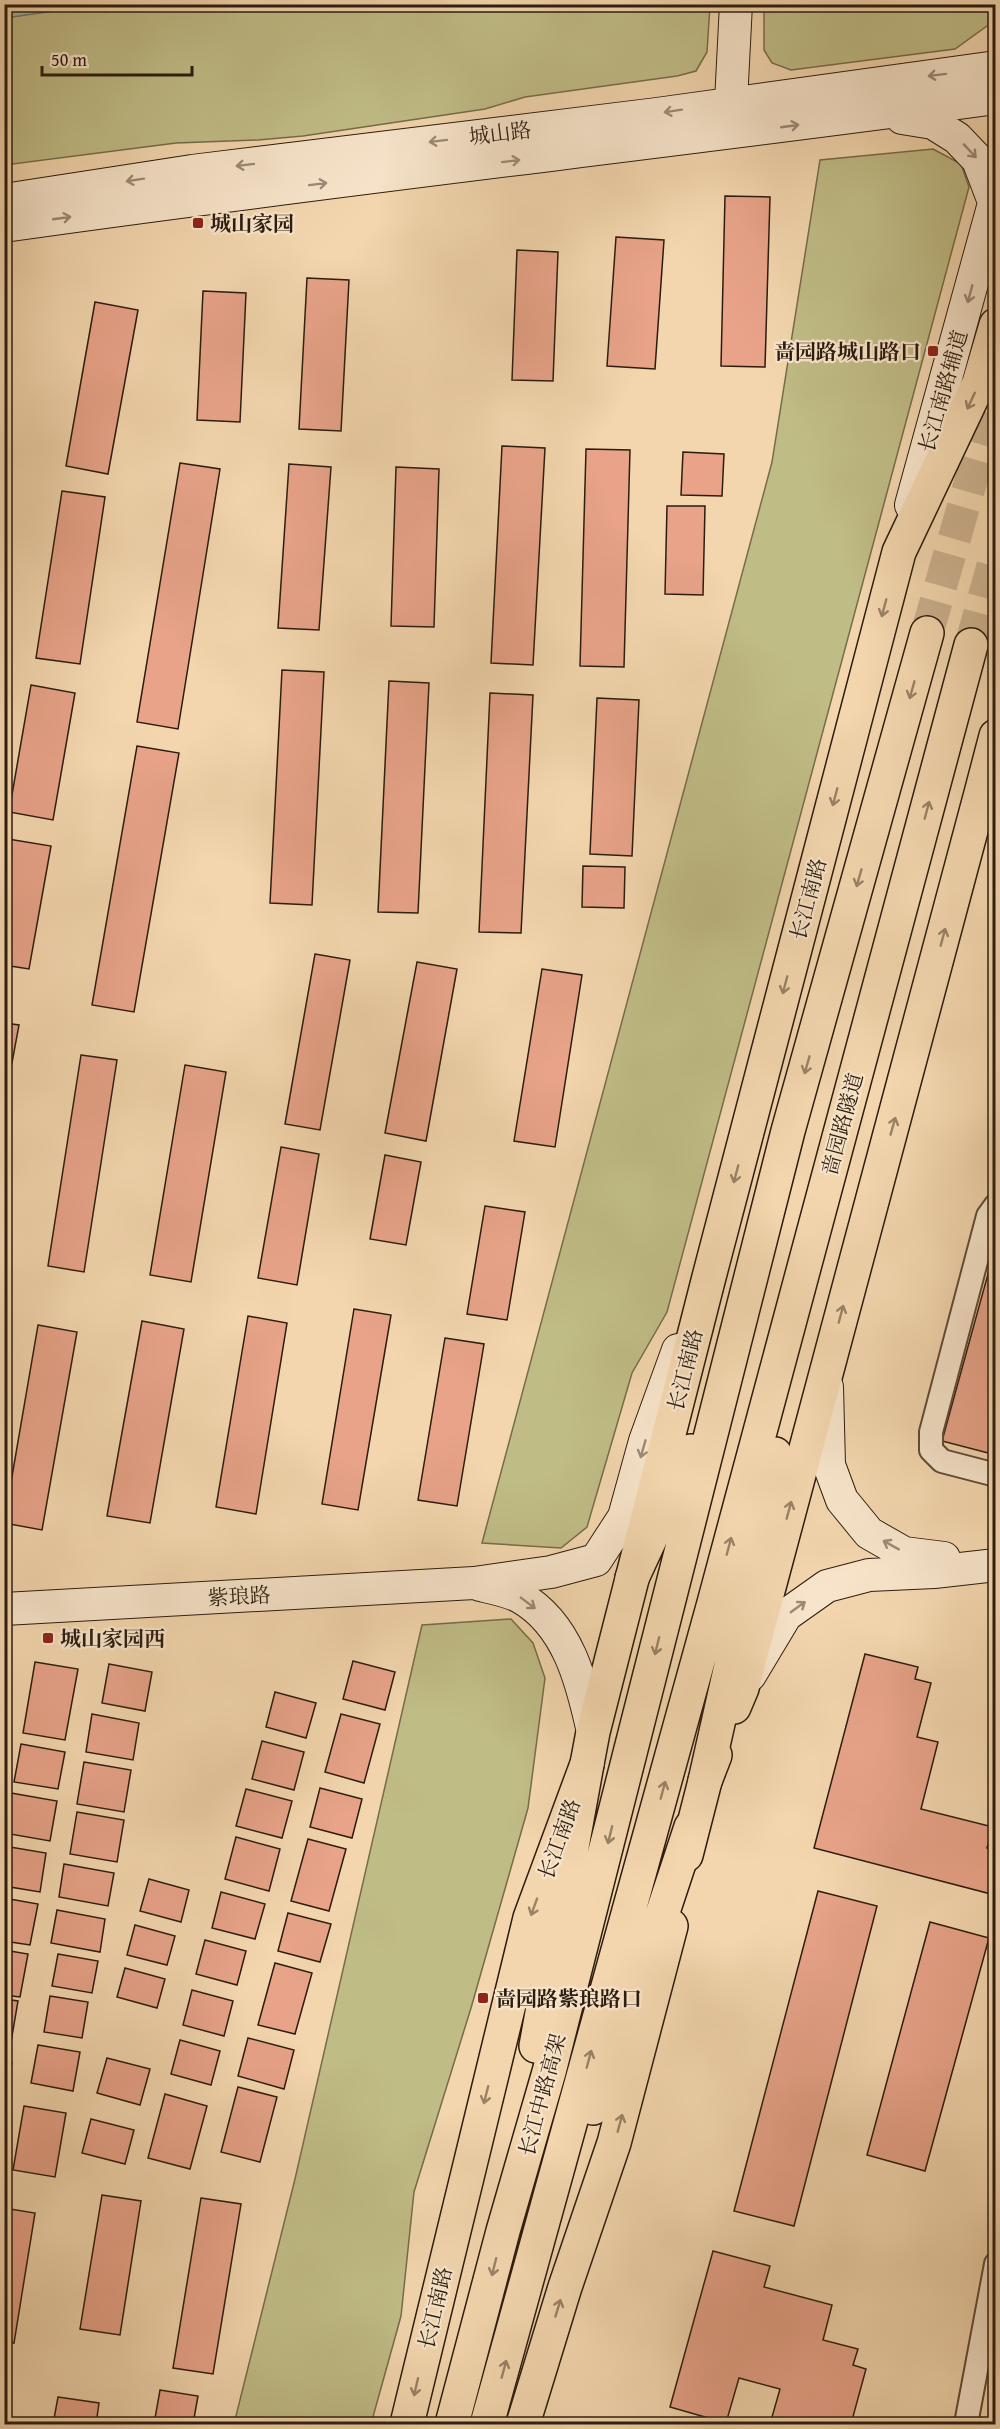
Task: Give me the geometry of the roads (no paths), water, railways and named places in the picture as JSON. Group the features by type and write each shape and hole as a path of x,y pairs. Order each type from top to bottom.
{"main road":[{"name":"长江南路","path":"407,2424 530,1918 587,1764 593,1732 709,1277 899,552 979,383 996,326"},
{"path":"632,1578 693,1445 788,1131 927,633"},
{"name":"啬园路隧道","path":"714,1603 971,645"},
{"path":"705,1781 742,1689 996,736"},
{"path":"542,2231 618,2048 692,1827 705,1781 747,1595 784,1408 884,1035 916,850"},
{"name":"长江中路高架","path":"452,2424 503,2231 549,2072 788,1131"},
{"name":"长江中路高架","path":"487,2424 714,1603"},
{"path":"503,2231 587,1764"},
{"path":"523,2424 565,2287 614,2143 666,1952 692,1827"}],"street":[{"path":"731,102 736,4"},
{"name":"城山路","path":"4,200 192,171 646,115 996,67"},
{"name":"城山路","path":"4,226 197,199 732,134 996,98"},
{"path":"880,114 933,123 957,138 978,160 995,199"},
{"name":"长江南路辅道","path":"899,552 995,199"},
{"path":"996,1204 988,1216 931,1432 931,1450 942,1461 996,1475"},
{"path":"474,1583 551,1572 596,1560 624,1517 645,1441 709,1277"},
{"path":"826,1370 830,1465 842,1500 869,1533 904,1552 992,1565"},
{"path":"742,1689 786,1616 827,1586 869,1575 934,1572 992,1565"},
{"path":"474,1583 519,1596 548,1618 568,1651 585,1695 593,1732"},
{"name":"紫琅路","path":"4,1609 474,1583"},
{"path":"966,2424 996,2264"}],"water":[{"path":"5,4 96,4 96,5 5,18"}],"tunnel":[{"path":"927,633 996,394"},
{"path":"971,645 996,555"}],"place":[{"name":"城山家园","path":"198,223"},
{"name":"啬园路城山路口","path":"933,351"},
{"name":"城山家园西","path":"48,1638"},
{"name":"啬园路紫琅路口","path":"483,1998"}]}
